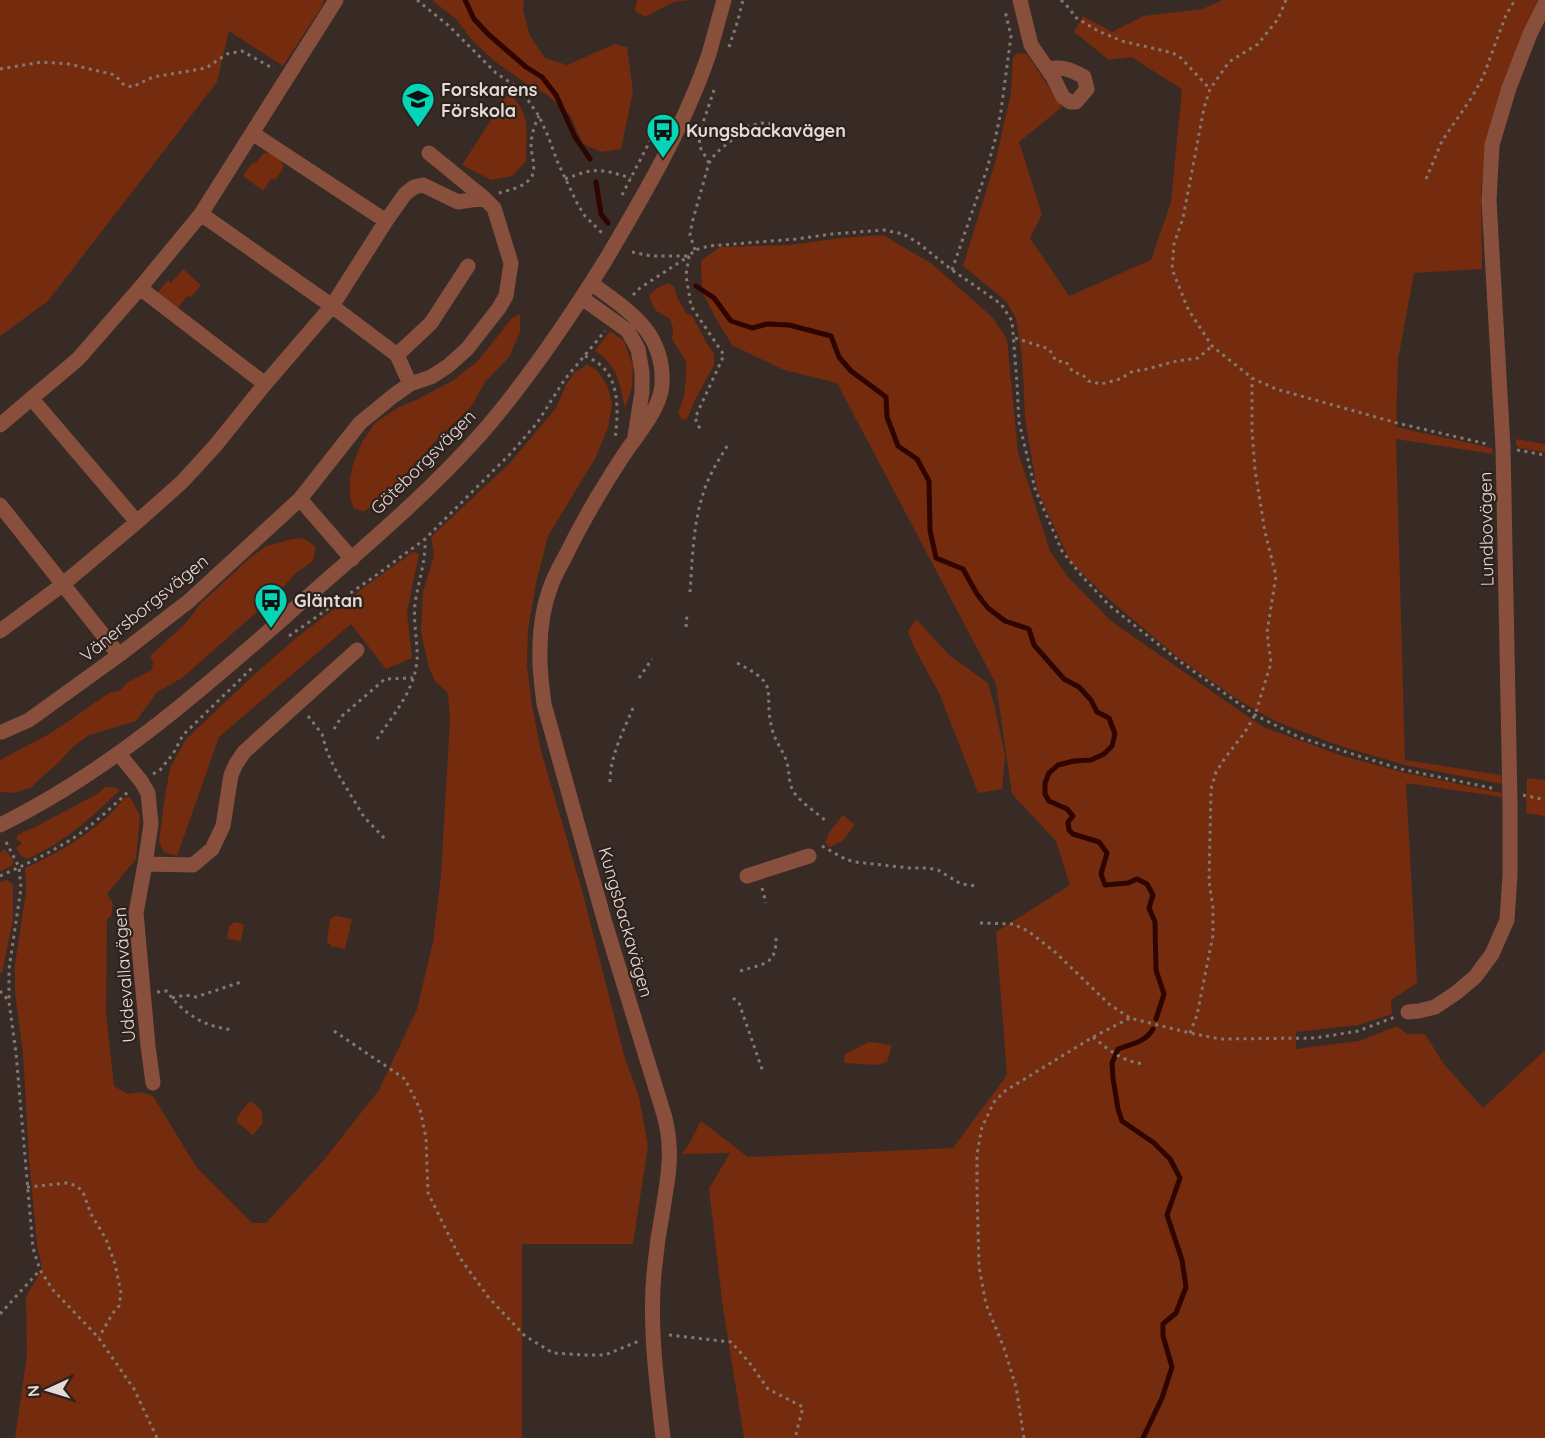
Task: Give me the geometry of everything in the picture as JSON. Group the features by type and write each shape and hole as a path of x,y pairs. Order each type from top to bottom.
{"street":[{"path":"0,425 78,359 201,214 336,0"},
{"name":"Göteborgsvägen","path":"0,825 37,807 93,773 153,729 398,517 449,467 512,398 582,298 628,223 663,159 708,56 724,0"},
{"path":"1020,0 1032,45 1048,69"},
{"name":"Lundbovägen","path":"1408,1012 1435,1007 1475,977 1492,954 1507,920 1510,875 1510,792 1503,447 1489,200 1492,145 1509,88 1530,34 1545,4"},
{"path":"252,133 386,221"},
{"path":"429,153 484,198"},
{"path":"0,631 62,585 182,482 332,306 405,194 423,184 458,202 484,198"},
{"name":"Vänersborgsvägen","path":"2,732 29,720 189,601 300,499 360,423 410,384 431,377 467,349 506,296 511,263 494,208 484,198"},
{"path":"201,214 332,306 397,355 410,384"},
{"path":"397,355 431,323 468,266"},
{"name":"Kungsbackavägen","path":"591,283 638,319 653,338 661,365 662,387 654,412 634,439 581,524 551,584 543,621 540,672 544,704 605,923 668,1132 669,1172 654,1275 654,1338 663,1438"},
{"path":"140,288 265,384"},
{"name":"Kungsbackavägen","path":"582,298 628,331 638,349 642,372 642,392 634,439"},
{"path":"32,399 137,522"},
{"path":"300,499 352,559"},
{"path":"0,505 119,655"},
{"path":"145,864 193,865 212,849 223,826 231,775 244,752 357,650"},
{"name":"Uddevallavägen","path":"119,754 148,793 151,824 136,913 153,1083"},
{"path":"753,878 812,849"}],"path":[{"path":"417,0 449,26 496,73 525,96 539,116 578,205 585,216 602,233"},
{"path":"727,51 743,0"},
{"path":"1061,0 1075,17 1098,31 1122,41 1173,53 1181,58 1210,89"},
{"path":"1286,0 1278,19 1258,44 1229,62 1210,89 1204,108 1183,218 1174,244 1172,268 1188,309 1212,346 1252,378 1276,389 1397,423 1545,455"},
{"path":"1426,179 1442,141 1483,77 1506,15 1515,0"},
{"path":"952,270 995,140 1011,36 1004,8"},
{"path":"0,69 41,62 69,64 115,75 123,84 132,87 153,77 206,68 227,54 242,51 288,77"},
{"path":"709,163 700,147 699,135 717,83"},
{"path":"484,198 516,187 533,175 532,136 539,116"},
{"path":"695,250 690,235 709,163 716,153 749,126 761,123 774,124"},
{"path":"622,195 651,139"},
{"path":"565,179 585,171 602,170 631,178"},
{"path":"622,306 640,288 695,250 709,246 884,230 903,234 1001,304 1012,321 1019,422 1035,489 1062,551 1109,605 1178,660 1255,715 1301,738 1401,769 1545,800"},
{"path":"632,252 651,256 689,256"},
{"path":"689,256 686,275 691,306 724,355 695,418 701,431"},
{"path":"287,637 425,539 479,486 537,423 565,379 614,320"},
{"path":"1014,338 1049,349 1056,361 1066,362 1073,372 1083,375 1088,381 1101,384 1120,379 1133,371 1198,358 1212,346"},
{"path":"585,356 598,363 615,390 617,409 615,443"},
{"path":"1190,1033 1197,1015 1213,935 1213,908 1209,881 1211,789 1216,772 1255,715 1271,663 1267,632 1276,576 1265,531 1255,470 1252,378"},
{"path":"690,592 696,519 712,472 729,443"},
{"path":"376,739 410,688 417,662 414,614 425,539"},
{"path":"686,627 687,614"},
{"path":"639,678 652,658"},
{"path":"737,663 764,679 768,687 771,726 788,764 791,787 795,795 826,821"},
{"path":"0,876 32,862 73,838 141,781 160,770 173,754 183,735 255,666"},
{"path":"334,729 342,716 385,679 413,678"},
{"path":"298,704 322,734 335,769 364,818 386,840"},
{"path":"610,782 610,768 633,708"},
{"path":"6,842 20,867 21,888 9,969 9,1002 16,1053 33,1248 40,1270 53,1290 98,1337 134,1389 157,1438"},
{"path":"812,849 855,862 938,870 961,884 976,886"},
{"path":"753,878 766,903"},
{"path":"980,923 1013,924 1028,931 1055,952 1109,1004 1130,1018 1190,1033 1220,1039 1316,1038 1358,1031 1408,1012"},
{"path":"740,971 767,963 774,955 776,934"},
{"path":"172,998 185,995 196,997 241,982"},
{"path":"0,991 9,1002"},
{"path":"143,993 167,991 183,1009 205,1024 231,1030"},
{"path":"733,998 739,1003 763,1072"},
{"path":"1024,1438 1016,1387 1004,1348 986,1304 979,1267 977,1154 982,1127 994,1102 1005,1091 1093,1037 1130,1018"},
{"path":"334,1031 405,1079 420,1109 426,1138 428,1193 460,1258 489,1298 525,1336 553,1353 584,1355 605,1355 636,1342 669,1335 731,1342 768,1389 803,1407 795,1438"},
{"path":"1093,1037 1111,1052 1133,1063 1145,1064"},
{"path":"27,1187 67,1183 77,1186 83,1192 106,1239 115,1263 121,1293 119,1306 98,1337"},
{"path":"0,1314 40,1270"}],"shaded area":[{"path":"0,0 324,0 283,66 229,31 217,82 48,301 0,336"},
{"path":"432,0 524,0 523,10 530,36 545,58 567,65 615,44 627,47 633,92 621,149 601,152 583,144 570,115 546,94 528,85 493,60 471,39 457,20"},
{"path":"637,0 690,0 673,2 645,17 635,11"},
{"path":"1223,0 1543,0 1486,142 1481,190 1482,269 1414,273 1398,360 1396,427 1492,448 1493,454 1396,439 1405,760 1501,775 1502,784 1405,765 1340,746 1277,722 1240,701 1180,659 1111,601 1071,563 1037,490 1025,419 1022,355 1016,319 1006,301 963,266 996,159 1011,93 1013,57 1018,53 1027,54 1062,107 1019,142 1042,214 1030,238 1069,296 1151,260 1171,202 1182,89 1131,57 1109,60 1074,32 1083,16 1112,32 1144,16 1202,9"},
{"path":"509,92 521,109 526,124 526,161 512,176 491,180 462,165"},
{"path":"264,153 276,157 284,167 275,180 271,179 263,191 243,176 252,163 256,163"},
{"path":"883,235 932,264 992,317 1007,339 1018,452 1050,551 1068,577 1111,621 1263,727 1343,756 1406,773 1502,793 1502,797 1406,783 1417,983 1391,1000 1392,1014 1358,1025 1296,1032 1296,1049 1359,1041 1397,1026 1407,1034 1425,1034 1443,1063 1483,1108 1545,1050 1545,1438 744,1438 723,1308 709,1189 730,1153 682,1154 701,1121 748,1157 953,1148 1007,1075 996,932 1070,885 1056,841 1012,794 996,684 837,383 784,370 732,345 702,291 701,261 720,247 790,245"},
{"path":"183,269 201,285 191,297 187,296 176,310 156,295 168,280 171,283"},
{"path":"668,283 674,287 686,313 693,317 714,354 714,365 687,419 682,420 678,413 684,396 686,361 672,339 673,328 670,319 655,310 649,295"},
{"path":"520,314 520,332 509,357 485,382 471,407 440,436 378,503 364,511 354,509 350,498 353,464 362,442 375,423 399,407 452,381 478,361 512,318"},
{"path":"610,331 624,341 633,366 632,387 625,408 613,368 595,351"},
{"path":"587,365 597,370 607,385 612,403 608,427 596,457 548,536 536,583 528,630 527,665 541,751 583,894 624,1055 639,1097 648,1146 633,1244 522,1244 522,1438 15,1438 27,1355 26,1297 42,1269 37,1245 23,1053 15,992 15,964 26,892 25,868 77,840 113,812 124,798 130,797 140,816 136,859 107,894 113,903 111,916 107,919 106,1012 114,1086 128,1094 141,1092 153,1096 197,1168 252,1223 266,1223 323,1161 379,1090 417,1009 433,942 441,875 450,719 448,693 435,681 429,668 421,632 423,591 434,556 431,537 510,463 556,408 566,385 575,372"},
{"path":"1516,439 1545,444 1545,452 1520,448 1516,445"},
{"path":"303,538 316,547 313,561 296,573 276,595 182,678 157,692 136,721 89,735 74,746 30,788 14,793 0,792 0,760 51,733 109,693 119,691 128,682 152,670 153,662 150,656 187,622 200,604 252,556 267,546"},
{"path":"413,552 419,554 407,613 412,658 386,669 351,624 219,737 177,856 164,852 159,841 170,768 186,739 295,639"},
{"path":"916,619 950,656 988,683 1005,756 1002,789 978,793 940,695 908,632"},
{"path":"1527,778 1545,780 1545,816 1526,813"},
{"path":"105,787 120,790 65,837 27,859 21,856 16,848 22,843 16,839 19,834 99,793"},
{"path":"843,815 855,825 842,841 830,847 825,843 830,831"},
{"path":"5,849 13,860 12,866 0,871 0,853"},
{"path":"7,880 13,885 13,920 2,973 0,972 0,882"},
{"path":"335,916 352,919 345,949 331,946 327,941 330,919"},
{"path":"235,922 244,924 241,941 227,939 229,926"},
{"path":"869,1042 892,1045 887,1062 877,1065 844,1063 845,1054"},
{"path":"250,1101 261,1109 263,1123 253,1135 237,1122 237,1117"}],"waterway":[{"path":"465,0 474,19 488,34 526,67 542,77 556,95 575,137 590,159"},
{"path":"596,182 601,214 608,223"},
{"path":"696,286 714,298 731,321 752,328 767,324 789,325 831,336 839,357 851,371 886,397 887,417 898,446 917,459 929,481 930,530 936,558 963,569 988,608 1005,621 1029,629 1034,645 1064,679 1079,687 1091,700 1097,712 1109,718 1115,734 1112,746 1104,754 1091,760 1058,765 1049,773 1045,783 1045,794 1049,801 1067,809 1073,816 1068,822 1069,830 1073,834 1099,842 1107,853 1101,874 1105,885 1128,883 1137,879 1147,884 1153,895 1149,908 1155,922 1156,970 1164,994 1156,1019"},
{"path":"1143,1438 1162,1398 1172,1367 1163,1336 1163,1324 1176,1313 1186,1287 1182,1260 1167,1215 1180,1178 1170,1159 1154,1143 1122,1121 1118,1109 1112,1063 1118,1049 1142,1040 1153,1029"}],"place":[{"name":"Forskarens Förskola","path":"418,128"},
{"name":"Kungsbackavägen","path":"663,159"},
{"name":"Gläntan","path":"271,629"}]}
